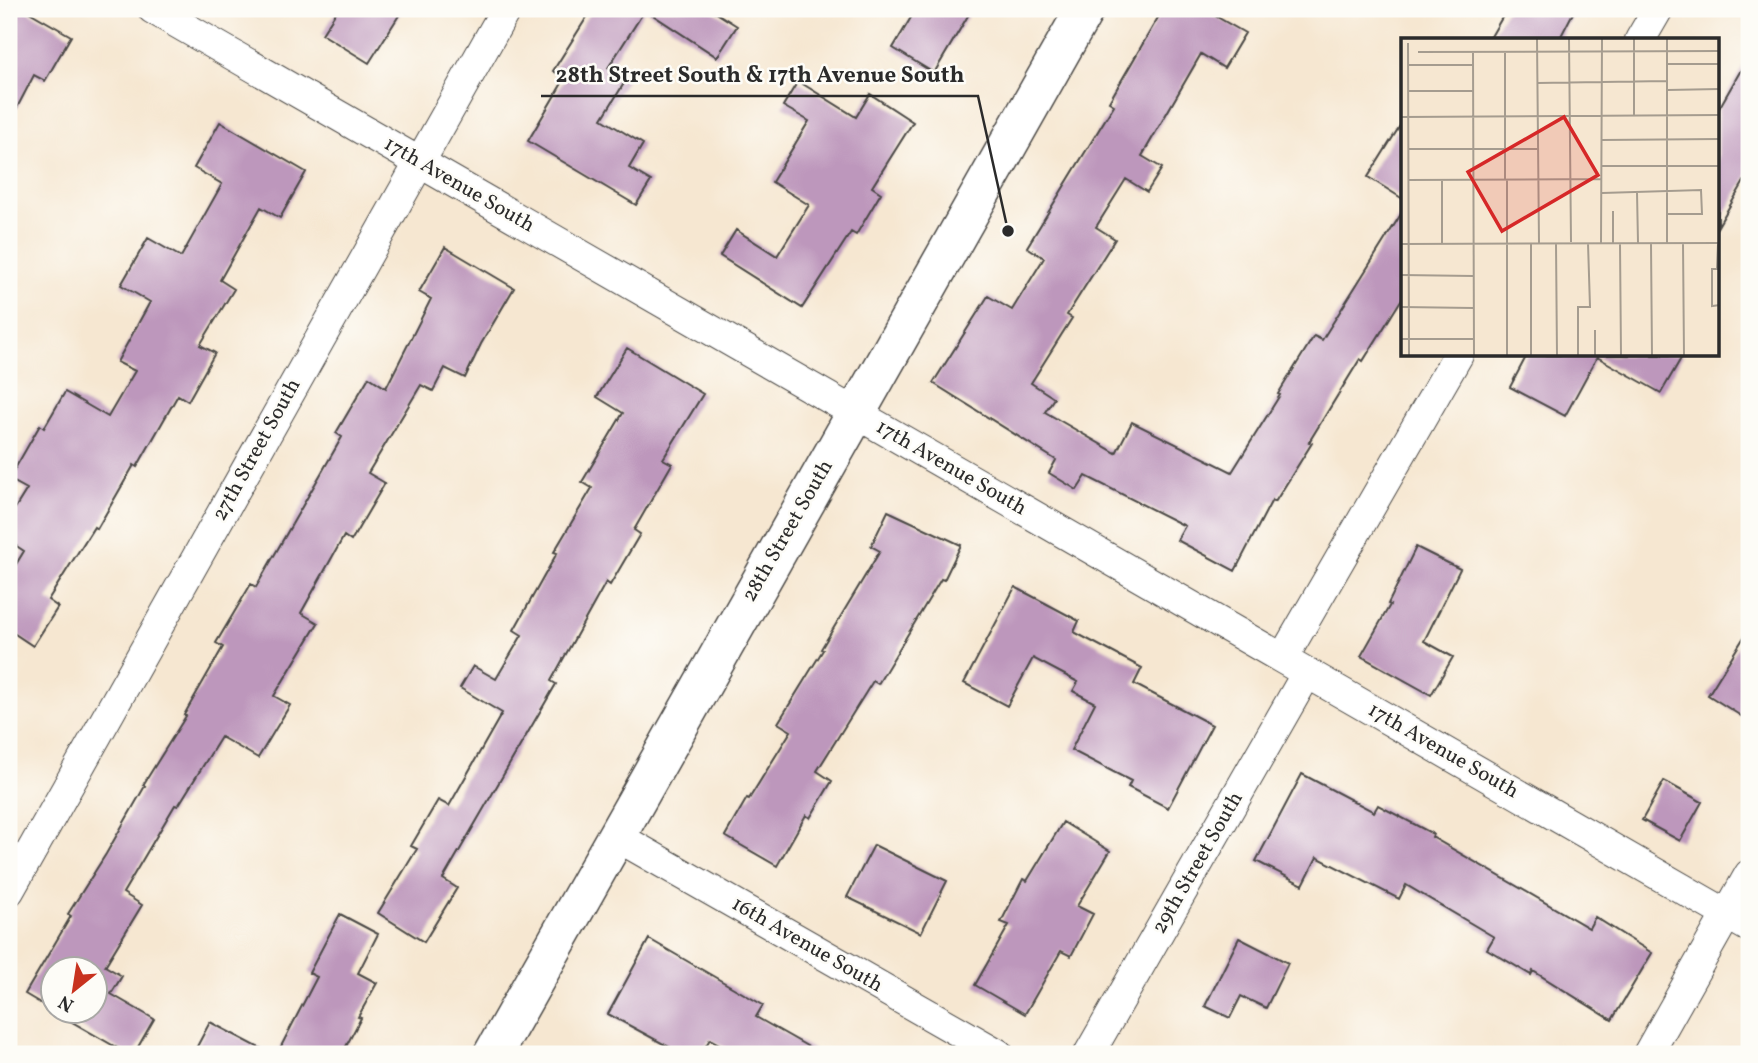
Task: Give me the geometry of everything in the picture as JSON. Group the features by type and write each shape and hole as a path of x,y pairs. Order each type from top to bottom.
{"street":[{"name":"17th Avenue South","path":"153,9 1738,921"},
{"name":"27th Street South","path":"9,891 506,9"},
{"name":"28th Street South","path":"493,1054 1085,9"},
{"path":"1641,38 1658,9"},
{"name":"29th Street South","path":"1089,1054 1457,357"},
{"name":"16th Avenue South","path":"616,836 998,1054"},
{"path":"1648,1054 1738,921 1749,875"}],"building":[{"path":"9,9 24,9 71,36 45,81 34,75 9,123"},
{"path":"338,9 403,9 369,63 322,34"},
{"path":"592,9 710,9 737,26 717,57 645,10 608,68 626,80 602,119 643,144 629,168 651,181 636,205 528,141 565,78 553,71"},
{"path":"916,9 972,9 934,73 893,48"},
{"path":"1163,9 1203,9 1245,33 1224,68 1201,54 1142,156 1162,168 1147,192 1126,179 1096,227 1115,239 1067,315 1072,318 1031,383 1054,398 1045,412 1116,453 1132,422 1232,472 1314,336 1322,340 1401,214 1401,300 1363,361 1360,359 1275,502 1272,500 1235,571 1177,540 1185,526 1086,476 1077,490 1049,473 1056,460 933,383 988,296 1012,310 1044,258 1027,247 1114,105 1109,102"},
{"path":"1507,9 1575,9 1560,38 1490,38"},
{"path":"1749,56 1749,173 1720,223 1720,107"},
{"path":"798,81 856,117 870,94 913,122 872,187 881,193 856,235 851,232 802,308 720,256 736,230 777,256 809,205 772,182 809,121 783,106"},
{"path":"220,122 306,172 280,218 261,207 220,280 234,289 200,345 215,353 188,401 178,395 137,467 134,465 97,529 94,527 48,600 58,607 33,646 9,630 9,576 24,551 9,541 9,518 27,489 9,479 40,425 44,428 65,392 108,417 135,371 117,362 150,302 121,285 148,238 181,257 222,184 194,168"},
{"path":"1401,124 1401,198 1368,177"},
{"path":"445,247 514,288 481,344 465,378 445,368 433,391 421,385 368,473 385,483 351,541 344,536 301,613 318,623 274,696 290,705 258,758 221,737 178,806 175,805 123,893 142,905 108,961 108,954 49,954 71,916 68,914 186,716 184,715 223,647 216,643 251,584 256,587 342,437 336,433 369,377 386,388 431,299 419,292"},
{"path":"627,348 703,394 663,459 672,464 634,530 640,534 610,585 606,582 551,681 556,684 443,879 457,888 424,942 378,913 417,849 411,846 438,800 449,806 502,713 460,688 473,666 496,679 522,635 514,630 557,553 554,552 592,488 582,482 623,413 597,397"},
{"path":"1526,357 1597,357 1565,416 1510,387"},
{"path":"1597,357 1682,357 1661,393"},
{"path":"888,511 961,545 944,580 941,579 878,684 873,681 817,771 832,781 810,818 806,815 777,866 725,836 791,731 778,723 880,551 871,546"},
{"path":"1416,547 1460,569 1424,641 1453,657 1431,695 1361,656 1390,605 1388,604"},
{"path":"1015,587 1079,621 1074,632 1142,668 1134,684 1212,725 1168,808 1128,787 1131,781 1071,750 1095,703 1073,691 1078,682 1033,658 1007,706 964,683"},
{"path":"1749,629 1749,721 1708,695"},
{"path":"1302,774 1374,812 1378,805 1433,834 1432,837 1589,928 1595,917 1652,953 1612,1020 1533,971 1531,975 1487,949 1494,937 1406,885 1399,899 1317,857 1303,885 1256,861"},
{"path":"1664,781 1702,802 1680,841 1642,820"},
{"path":"1063,822 1110,851 1077,906 1093,914 1071,956 1061,951 1025,1014 975,985 1009,925 1001,922 1023,879 1027,881"},
{"path":"874,845 947,881 921,933 847,897"},
{"path":"340,914 378,934 358,973 377,983 342,1054 277,1054 317,977 309,973"},
{"path":"1239,938 1288,963 1266,1008 1241,996 1230,1018 1205,1006"},
{"path":"649,939 763,1005 756,1017 821,1054 737,1054 710,1039 701,1054 682,1054 608,1014"},
{"path":"108,968 122,976 111,994 154,1019 134,1054 128,1054 76,1024 108,1024"},
{"path":"38,972 38,1002 25,994"},
{"path":"210,1022 271,1054 193,1054"}],"place":[{"name":"28th Street South & 17th Avenue South","path":"1008,231"}]}
